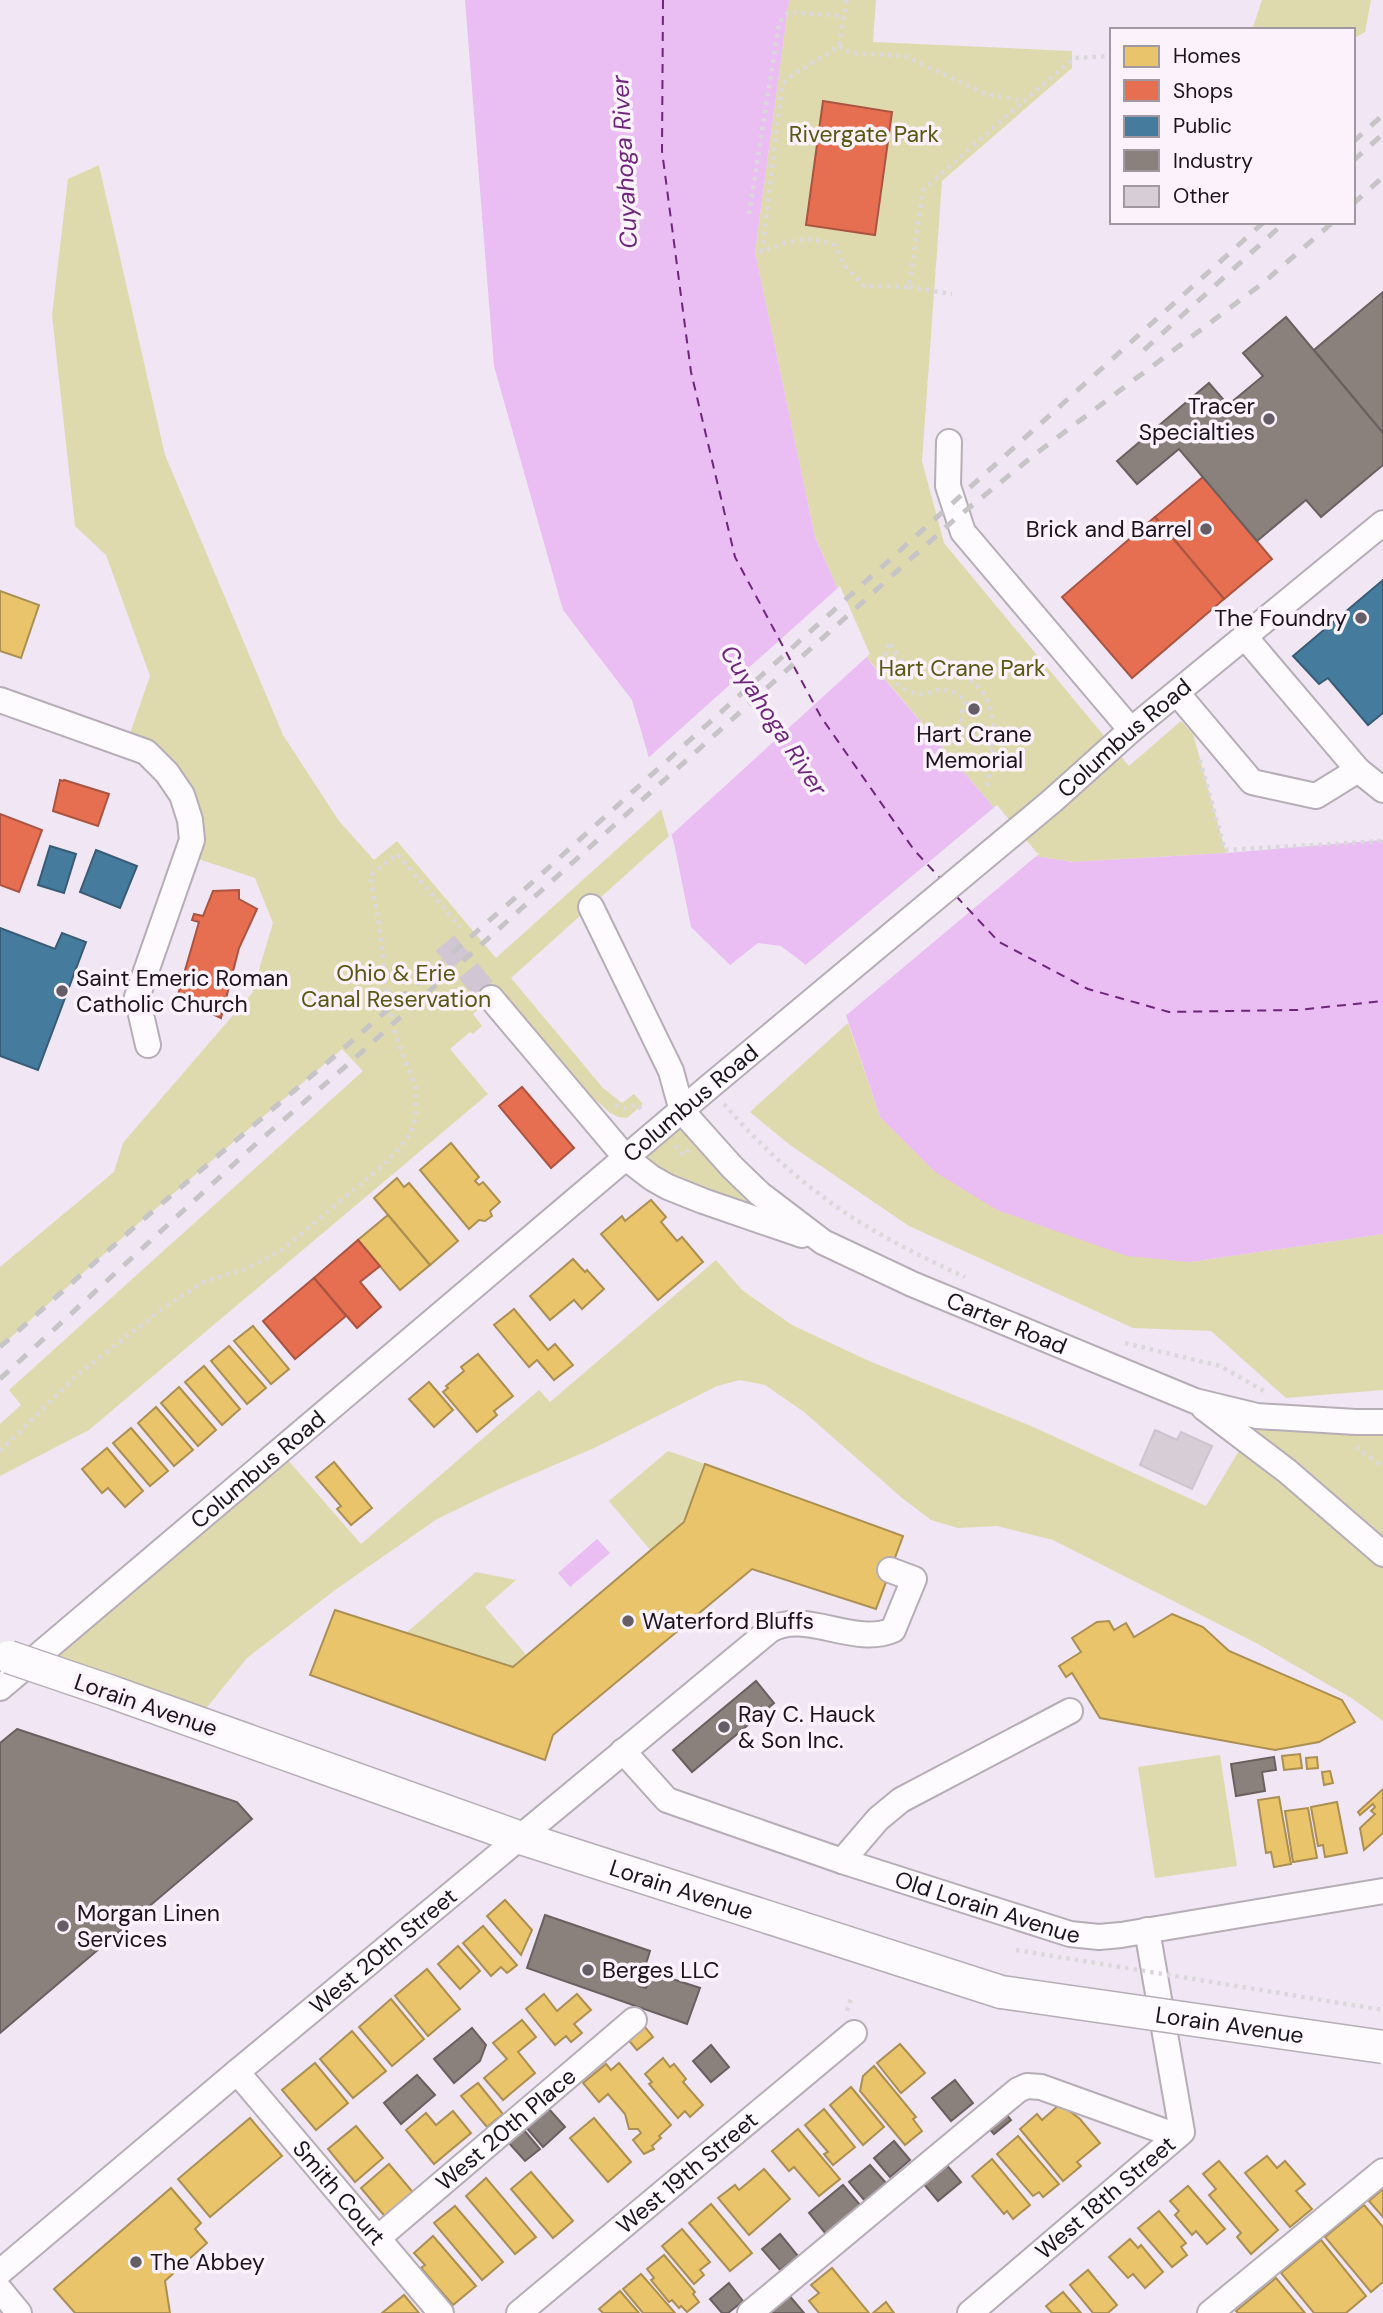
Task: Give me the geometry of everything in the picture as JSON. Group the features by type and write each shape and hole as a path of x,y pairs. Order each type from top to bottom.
{"main road":[{"name":"Lorain Avenue","path":"0,1654 522,1838 1001,1992 1383,2047"}],"street":[{"path":"949,442 948,486 963,532 1131,730"},
{"name":"Columbus Road","path":"0,1688 1052,801 1131,730 1383,523"},
{"path":"1245,637 1358,770 1383,790"},
{"path":"1177,693 1252,782 1316,796 1358,770"},
{"path":"0,700 146,752 167,773 182,795 190,820 192,841 137,997 148,1045"},
{"path":"591,907 671,1071 682,1111"},
{"path":"491,998 626,1158 652,1178 703,1201 823,1242"},
{"name":"Carter Road","path":"682,1111 760,1194 823,1242 912,1284 1195,1401 1256,1416 1383,1422"},
{"path":"1195,1401 1287,1471 1383,1554"},
{"name":"West 20th Street","path":"0,2272 770,1630 779,1624 797,1624 868,1636 893,1630 914,1579 890,1570"},
{"path":"842,1861 878,1819 901,1800 1070,1712"},
{"name":"Old Lorain Avenue","path":"623,1751 667,1800 842,1861 1070,1934 1099,1937 1383,1891"},
{"name":"West 18th Street","path":"970,2313 1182,2132 1147,1930"},
{"name":"West 20th Place","path":"378,2238 634,2020"},
{"name":"West 19th Street","path":"519,2313 850,2024"},
{"name":"Smith Court","path":"237,2072 441,2313"},
{"path":"750,2313 1018,2090 1027,2086 1041,2087 1177,2136"},
{"path":"1210,2313 1383,2171"},
{"path":"0,2290 19,2313"}],"path":[{"path":"847,0 839,46 791,75 782,86 762,252 788,242 816,238 835,245 844,265 864,286 909,287 952,294"},
{"path":"749,214 779,23 788,12 844,16"},
{"path":"839,46 851,53 905,56 986,94 1024,101"},
{"path":"909,287 923,190 1074,58 1110,56"},
{"path":"987,786 993,745 993,723 989,702 979,687 966,676 920,673 910,668 895,654 890,642 886,663 898,686 911,693 923,694 950,690 966,701 962,725 969,737 977,742 993,745"},
{"path":"1197,747 1225,850 1383,841"},
{"path":"0,1451 76,1376 166,1306 204,1282 246,1269 282,1250 388,1161 411,1133 416,1116 416,1089 396,1037 388,1003 381,937 370,876 397,854 460,927"},
{"path":"731,1112 778,1160 827,1200 929,1261 967,1278"},
{"path":"1122,1342 1220,1366 1272,1397"},
{"path":"1350,1443 1383,1467"},
{"path":"1016,1950 1383,2010"},
{"path":"850,2024 852,1998"}],"green space":[{"path":"789,0 876,0 873,42 1072,51 1072,68 942,181 922,461 944,543 1129,766 1181,721 1193,734 1226,853 1073,862 1035,856 867,658 511,978 603,1088 622,1103 634,1094 643,1104 627,1118 609,1112 578,1084 495,993 473,1014 482,1026 473,1034 470,1032 450,1049 488,1094 89,1430 0,1476 0,1424 21,1405 9,1390 363,1071 342,1049 139,1223 0,1347 0,1267 114,1172 123,1143 252,993 273,923 255,878 187,855 182,795 126,745 150,676 106,555 75,526 52,315 68,179 99,165 165,455 283,735 339,821 374,860 397,841 496,958 857,633 815,537 755,252"},
{"path":"1262,0 1371,0 1365,32 1355,38 1355,28 1253,28"},
{"path":"848,1023 880,1117 1190,1262 1383,1234 1383,1390 1286,1398 1211,1331 1133,1328 909,1226 790,1145 750,1112"},
{"path":"682,1111 815,1238 627,1158"},
{"path":"716,1260 742,1290 792,1325 869,1361 1031,1426 1206,1506 1243,1444 1189,1407 1383,1431 1383,1721 1353,1699 1258,1644 1053,1540 997,1526 958,1528 931,1520 804,1412 765,1385 740,1380 717,1386 594,1448 437,1519 335,1590 247,1658 195,1722 30,1663 280,1451 361,1544 539,1390 550,1402"},
{"path":"668,1451 705,1464 684,1522 651,1551 609,1501"},
{"path":"476,1572 516,1580 485,1607 527,1656 513,1667 406,1633"},
{"path":"1220,1755 1237,1866 1155,1878 1138,1767"}],"water":[{"name":"Cuyahoga River","path":"465,0 789,0 755,252 815,537 869,661 1035,856 1073,862 1383,840 1383,1234 1190,1262 1127,1256 997,1210 935,1172 880,1117 846,1015 806,965 781,946 758,943 730,965 691,927 674,843 632,700 563,610 494,366"},
{"path":"597,1539 610,1553 570,1587 558,1573"}],"pier":[{"path":"840,586 870,654 669,837 647,759"},
{"path":"997,805 1037,853 1040,853 843,1018 803,967"}],"building: Homes":[{"path":"0,591 39,605 21,658 0,651"},
{"path":"451,1143 479,1177 475,1181 479,1185 483,1182 500,1202 490,1211 492,1216 485,1221 479,1220 469,1229 420,1170"},
{"path":"397,1178 404,1187 409,1183 458,1241 430,1265 374,1198"},
{"path":"651,1200 666,1217 661,1222 677,1241 682,1237 703,1262 658,1300 601,1234 622,1216 625,1221"},
{"path":"388,1215 430,1265 400,1290 358,1240"},
{"path":"573,1259 604,1289 582,1309 574,1300 550,1320 530,1296"},
{"path":"514,1309 548,1350 555,1344 573,1365 554,1380 537,1360 529,1367 494,1325"},
{"path":"253,1326 289,1369 271,1384 234,1341"},
{"path":"229,1346 266,1388 247,1404 211,1361"},
{"path":"478,1354 513,1396 494,1411 497,1415 477,1432 443,1392 448,1388 446,1386 464,1371 461,1367"},
{"path":"204,1366 240,1409 222,1425 185,1382"},
{"path":"429,1382 453,1410 434,1427 409,1399"},
{"path":"179,1387 216,1430 198,1446 161,1403"},
{"path":"156,1407 193,1450 174,1466 138,1423"},
{"path":"131,1428 168,1471 150,1486 113,1443"},
{"path":"107,1448 143,1491 125,1507 108,1488 102,1493 82,1469"},
{"path":"334,1462 372,1508 351,1525 337,1509 341,1506 316,1477"},
{"name":"Waterford Bluffs","path":"705,1464 903,1536 876,1609 752,1569 553,1735 545,1760 310,1675 335,1610 513,1667 684,1522"},
{"path":"1172,1614 1203,1627 1229,1651 1342,1700 1355,1722 1319,1742 1275,1750 1100,1718 1072,1673 1066,1677 1059,1666 1081,1652 1072,1638 1097,1622 1109,1621 1114,1630 1126,1623 1134,1637"},
{"path":"1300,1754 1302,1768 1284,1770 1282,1756"},
{"path":"1317,1757 1318,1768 1307,1769 1306,1758"},
{"path":"1330,1771 1333,1783 1324,1785 1322,1772"},
{"path":"1383,1789 1383,1833 1364,1850 1360,1828 1375,1814 1371,1811 1375,1807 1373,1804 1360,1815 1358,1812"},
{"path":"1279,1797 1291,1864 1274,1867 1271,1852 1266,1853 1258,1800"},
{"path":"1337,1802 1347,1853 1325,1857 1323,1845 1318,1846 1311,1807"},
{"path":"1308,1808 1317,1858 1293,1862 1285,1811"},
{"path":"505,1900 532,1930 521,1955 487,1916"},
{"path":"483,1926 517,1965 507,1973 501,1967 491,1976 463,1943"},
{"path":"458,1946 480,1971 460,1989 438,1964"},
{"path":"427,1969 460,2009 428,2036 395,1996"},
{"path":"544,1994 557,2011 577,1994 591,2010 574,2024 582,2033 571,2042 566,2036 555,2045 526,2009"},
{"path":"391,1999 424,2039 392,2066 359,2027"},
{"path":"522,2020 536,2037 518,2052 535,2073 503,2100 484,2078 507,2059 493,2043"},
{"path":"641,2022 653,2037 637,2050 625,2036"},
{"path":"352,2031 386,2071 353,2098 320,2059"},
{"path":"900,2044 925,2073 901,2093 877,2063"},
{"path":"663,2058 670,2067 674,2064 686,2079 683,2082 703,2105 690,2117 685,2111 678,2118 649,2084 652,2082 645,2074"},
{"path":"315,2063 348,2103 316,2130 282,2090"},
{"path":"619,2063 671,2125 659,2136 661,2138 652,2146 654,2149 644,2154 633,2140 641,2133 638,2129 629,2129 625,2114 608,2094 599,2102 583,2083 606,2064 611,2070"},
{"path":"874,2066 916,2117 913,2119 922,2131 905,2145 860,2091 863,2076"},
{"path":"478,2083 503,2114 487,2127 461,2096"},
{"path":"851,2087 884,2127 863,2145 830,2105"},
{"path":"1060,2104 1080,2119 1100,2143 1077,2162 1081,2166 1063,2181 1020,2129 1037,2114 1042,2120"},
{"path":"824,2109 855,2147 833,2165 824,2154 828,2152 805,2125"},
{"path":"453,2111 471,2133 434,2164 406,2130 426,2113 436,2125"},
{"path":"250,2118 282,2156 210,2217 178,2179"},
{"path":"594,2118 631,2162 608,2182 570,2138"},
{"path":"356,2126 383,2158 355,2182 328,2149"},
{"path":"798,2129 840,2179 819,2196 794,2167 789,2171 772,2151"},
{"path":"1018,2136 1059,2184 1043,2197 1039,2192 1033,2196 997,2154"},
{"path":"1267,2156 1277,2168 1285,2161 1305,2184 1296,2191 1312,2209 1290,2227 1245,2173"},
{"path":"992,2159 1030,2205 1013,2219 1007,2211 1004,2214 972,2176"},
{"path":"1219,2161 1278,2230 1251,2254 1237,2237 1241,2233 1209,2195 1216,2189 1203,2174"},
{"path":"389,2164 416,2196 388,2220 361,2188"},
{"path":"764,2169 790,2199 749,2235 718,2198 735,2185 739,2190"},
{"path":"531,2172 573,2221 553,2238 511,2189"},
{"path":"486,2178 536,2237 515,2254 466,2196"},
{"path":"1188,2186 1225,2229 1207,2244 1196,2231 1192,2235 1175,2215 1179,2211 1170,2201"},
{"name":"The Abbey","path":"171,2188 201,2223 195,2229 207,2243 165,2281 170,2313 75,2313 54,2289"},
{"path":"1383,2189 1383,2217 1369,2201"},
{"path":"711,2204 752,2253 730,2271 689,2223"},
{"path":"1364,2205 1383,2227 1383,2282 1371,2292 1325,2237"},
{"path":"455,2206 503,2262 482,2280 434,2223"},
{"path":"1159,2211 1186,2243 1181,2247 1187,2255 1172,2267 1138,2228"},
{"path":"682,2229 710,2262 700,2270 704,2275 694,2284 662,2246"},
{"path":"433,2236 476,2286 453,2305 421,2268 425,2265 414,2253"},
{"path":"1130,2239 1138,2248 1141,2245 1163,2272 1145,2288 1133,2274 1128,2278 1109,2257"},
{"path":"1321,2240 1366,2296 1346,2313 1314,2313 1281,2273"},
{"path":"664,2255 695,2292 693,2294 699,2302 687,2312 672,2300 669,2302 651,2280 654,2278 647,2269"},
{"path":"832,2268 869,2313 819,2313 809,2301 819,2293 811,2285"},
{"path":"1088,2270 1117,2305 1108,2313 1093,2313 1070,2285"},
{"path":"641,2274 675,2313 643,2313 623,2289"},
{"path":"1276,2278 1305,2313 1236,2311"},
{"path":"620,2291 639,2313 603,2313 599,2309"},
{"path":"1063,2292 1081,2313 1052,2313 1046,2306"},
{"path":"404,2295 419,2313 382,2313"},
{"path":"886,2302 894,2313 873,2313"}],"building: Shops":[{"path":"823,101 892,112 875,235 806,225"},
{"name":"Brick and Barrel","path":"1203,477 1272,559 1224,599 1155,517"},
{"path":"1155,517 1224,599 1132,678 1062,597"},
{"path":"60,780 109,794 98,826 53,811"},
{"path":"0,814 42,830 19,892 0,885"},
{"path":"239,890 239,899 257,909 239,948 221,1018 177,998 199,922 192,920 194,914 203,916 213,891"},
{"path":"522,1087 574,1148 551,1168 499,1106"},
{"path":"358,1240 380,1266 360,1282 381,1307 357,1328 314,1278"},
{"path":"314,1278 346,1316 295,1359 263,1321"}],"building: Public":[{"name":"The Foundry","path":"1383,580 1383,713 1368,725 1328,678 1319,684 1293,656"},
{"path":"50,846 76,854 64,893 38,885"},
{"path":"96,850 137,866 120,908 80,892"},
{"path":"0,928 55,949 62,933 86,942 38,1070 0,1056"}],"building: Industry":[{"path":"1383,292 1383,433 1314,350"},
{"name":"Tracer Specialties","path":"1286,317 1383,433 1383,465 1321,517 1306,500 1257,541 1179,449 1137,484 1117,461 1209,383 1228,405 1263,376 1243,353"},
{"name":"Ray C. Hauck & Son Inc.","path":"756,1681 774,1703 692,1772 673,1750"},
{"name":"Morgan Linen Services","path":"17,1729 237,1802 252,1819 0,2033 0,1743"},
{"path":"1274,1757 1276,1770 1262,1772 1265,1791 1236,1796 1231,1764"},
{"name":"Berges LLC","path":"545,1915 650,1951 639,1986 646,1988 651,1972 700,1988 687,2024 527,1968"},
{"path":"472,2028 486,2045 480,2061 454,2083 434,2059"},
{"path":"711,2045 729,2067 711,2082 693,2061"},
{"path":"417,2075 435,2095 401,2124 384,2103"},
{"path":"955,2080 973,2103 951,2121 932,2098"},
{"path":"548,2108 565,2127 543,2147 526,2127"},
{"path":"1003,2110 1011,2120 994,2134 986,2125"},
{"path":"523,2129 540,2149 525,2161 508,2142"},
{"path":"894,2141 910,2160 890,2177 874,2158"},
{"path":"945,2163 961,2182 938,2201 922,2182"},
{"path":"870,2165 886,2183 865,2201 849,2182"},
{"path":"843,2185 861,2206 826,2234 809,2213"},
{"path":"780,2234 798,2256 780,2270 762,2249"},
{"path":"729,2283 743,2301 728,2313 722,2313 710,2299"},
{"path":"788,2294 804,2313 767,2313"}],"building: Other":[{"path":"1155,1430 1177,1440 1181,1432 1212,1446 1192,1489 1140,1465"}],"ferry route":[{"path":"663,0 662,151 691,372 735,557 821,717 914,850 941,879"},
{"path":"956,896 999,942 1088,989 1169,1012 1297,1010 1383,1001"}],"tunnel":[{"path":"445,943 491,998"}],"railway":[{"path":"1355,140 1383,115"},
{"path":"1355,159 1383,134"},
{"path":"1355,202 1383,177"},
{"path":"0,1347 516,897 1262,224"},
{"path":"1144,350 1283,224"},
{"path":"0,1379 258,1142 954,520 1038,452 1263,283 1331,224"}],"place":[{"name":"Tracer Specialties","path":"1269,419"},
{"name":"Brick and Barrel","path":"1206,529"},
{"name":"The Foundry","path":"1361,618"},
{"name":"Hart Crane Memorial","path":"974,709"},
{"name":"Saint Emeric Roman Catholic Church","path":"62,991"},
{"name":"Waterford Bluffs","path":"628,1621"},
{"name":"Ray C. Hauck & Son Inc.","path":"724,1727"},
{"name":"Morgan Linen Services","path":"63,1926"},
{"name":"Berges LLC","path":"588,1970"},
{"name":"The Abbey","path":"136,2262"}],"park label":[{"name":"Rivergate Park","path":"864,134"},
{"name":"Hart Crane Park","path":"962,668"},
{"name":"Ohio & Erie Canal Reservation","path":"396,986"}]}
